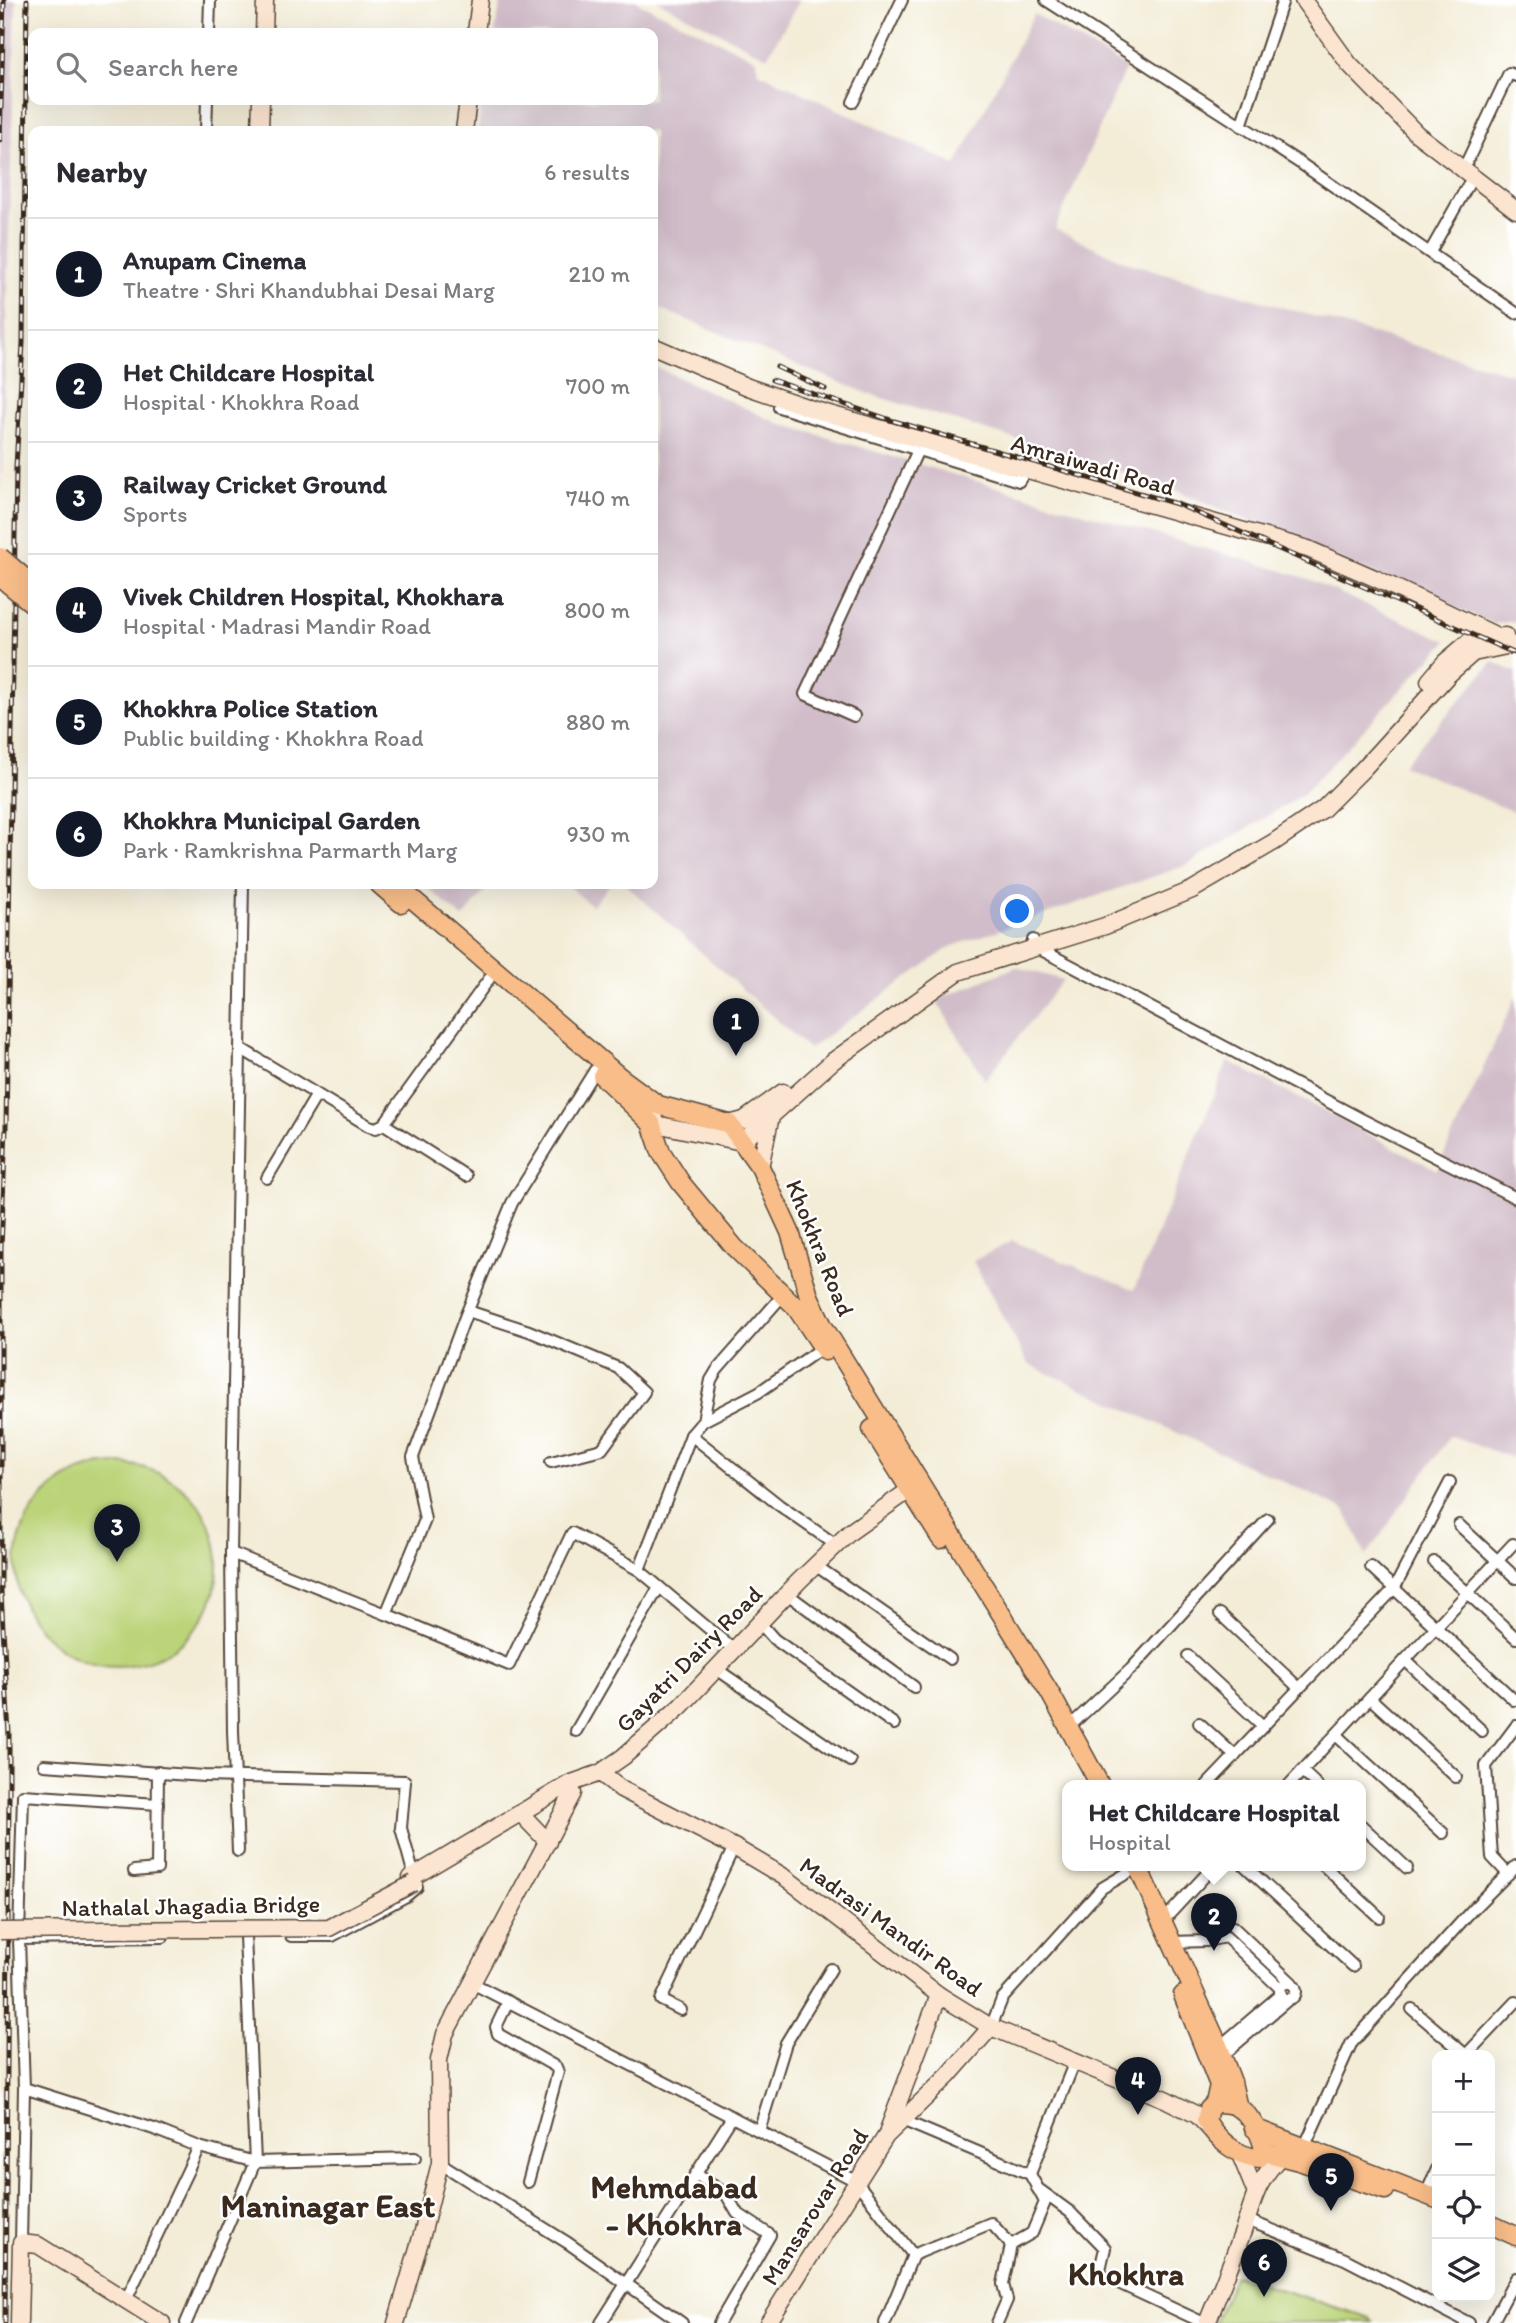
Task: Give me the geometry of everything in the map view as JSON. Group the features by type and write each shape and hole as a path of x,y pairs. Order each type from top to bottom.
{"main road":[{"path":"0,557 28,581"},
{"path":"0,578 28,600"},
{"name":"Khokhra Road","path":"385,889 595,1070 651,1123 661,1152 681,1183 734,1247 796,1299 823,1326 1058,1726 1085,1780"},
{"path":"401,889 620,1077 658,1105 729,1124"},
{"name":"Khokhra Road","path":"729,1124 760,1167 790,1232 796,1299 823,1347 1069,1727 1097,1780"},
{"path":"1132,1871 1172,1942 1232,2082 1238,2108 1272,2154"},
{"path":"1132,1871 1219,2085 1206,2120 1212,2131 1239,2152 1259,2158 1272,2154 1302,2154 1432,2197"},
{"path":"1212,2106 1226,2104 1238,2108"},
{"path":"1254,2128 1302,2154 1432,2208"},
{"path":"1495,2226 1516,2237"},
{"path":"1495,2235 1516,2237"}],"street":[{"path":"209,28 210,0"},
{"path":"264,28 265,0"},
{"path":"477,28 480,0"},
{"path":"853,102 902,0"},
{"path":"1046,0 1303,165 1516,313"},
{"path":"1241,126 1283,0"},
{"path":"1311,4 1349,64 1417,135 1516,210"},
{"path":"1430,252 1468,174 1509,73 1516,76"},
{"path":"206,126 207,105"},
{"path":"260,126 261,105"},
{"path":"465,126 467,105"},
{"name":"Amraiwadi Road","path":"658,348 780,398 1308,549 1454,615 1494,642"},
{"path":"780,398 779,407 1019,481 1026,470"},
{"path":"854,716 805,694 918,450"},
{"path":"1454,615 1471,640"},
{"path":"1439,678 1473,653 1494,642 1516,636"},
{"path":"1471,640 1516,644"},
{"path":"729,1124 744,1120 764,1108 834,1050 954,965 1105,926 1192,890 1274,842 1330,802 1471,640"},
{"path":"1494,642 1516,657"},
{"path":"238,1852 231,1553 243,889"},
{"path":"658,1105 651,1123 742,1142 833,1061 958,972 1035,944 1361,1119 1516,1198"},
{"path":"240,1048 316,1096 376,1128 384,1124 489,979"},
{"path":"386,1614 425,1520 413,1457 468,1311 512,1203 595,1070"},
{"path":"267,1178 316,1096"},
{"path":"760,1167 771,1116"},
{"path":"384,1124 466,1176"},
{"path":"703,1421 711,1380 717,1370 796,1299"},
{"path":"468,1311 529,1331 618,1368 644,1392 602,1448 551,1462"},
{"path":"639,1570 691,1436 703,1421 759,1392 823,1347"},
{"path":"691,1436 779,1505 836,1545"},
{"path":"1213,1780 1394,1589 1450,1482"},
{"name":"Gayatri Dairy Road","path":"414,1879 569,1784 594,1776 623,1757 681,1706 786,1593 850,1532 915,1486"},
{"path":"1069,1727 1131,1670 1268,1519"},
{"path":"1459,1525 1516,1578"},
{"path":"231,1553 509,1665 572,1533 639,1570 733,1649"},
{"path":"1294,1780 1513,1544"},
{"path":"1434,1562 1516,1638"},
{"path":"815,1565 950,1659"},
{"path":"1371,1567 1514,1699"},
{"path":"576,1731 659,1587"},
{"path":"786,1593 914,1687"},
{"path":"1220,1614 1299,1688"},
{"path":"759,1622 774,1639 894,1724"},
{"path":"1188,1656 1263,1726"},
{"path":"1405,1660 1482,1731"},
{"path":"715,1668 850,1761"},
{"path":"1370,1698 1456,1777"},
{"path":"1199,1723 1235,1756"},
{"path":"1302,2154 1351,2044 1472,1910 1512,1870 1492,1857 1486,1766 1516,1726"},
{"path":"1336,1735 1443,1833"},
{"path":"19,1940 332,1936 406,1896 417,1887 401,1828 405,1781 235,1777 44,1765"},
{"path":"1302,1771 1312,1780"},
{"path":"134,1871 157,1869 158,1772"},
{"path":"414,1879 573,1793 594,1776"},
{"name":"Madrasi Mandir Road","path":"594,1776 734,1847 804,1890 939,1995 991,2027 1165,2099"},
{"path":"396,2323 424,2231 440,2163 441,2048 445,2034 573,1793"},
{"path":"19,2323 24,2088 19,1940 23,1795 158,1804"},
{"path":"526,1819 548,1842"},
{"path":"1366,1830 1407,1868"},
{"path":"681,2010 661,2000 734,1847"},
{"path":"991,2027 1002,1999 1102,1888 1125,1871"},
{"path":"1162,1922 1209,1871"},
{"path":"1250,1871 1353,1966"},
{"path":"1329,1871 1379,1917"},
{"name":"Nathalal Jhagadia Bridge","path":"0,1924 327,1922 414,1879"},
{"name":"Nathalal Jhagadia Bridge","path":"0,1931 329,1928 414,1879"},
{"path":"1220,2052 1283,1994 1286,1983 1292,1983 1233,1927"},
{"path":"186,2323 255,2162 246,1936"},
{"path":"1172,1942 1206,1941 1226,1937 1283,1994"},
{"path":"759,2131 786,2043 831,1969"},
{"path":"472,1983 856,2181 913,2255"},
{"path":"886,2136 939,1995"},
{"path":"508,2002 496,2027 498,2034 556,2067 558,2072 528,2182"},
{"path":"1412,2009 1466,2055 1516,2002"},
{"name":"Mansarovar Road","path":"768,2323 886,2136 948,2076 991,2027"},
{"path":"1030,2174 1075,2061"},
{"path":"24,2088 154,2129 199,2147 255,2162 415,2158"},
{"path":"1165,2099 1212,2106"},
{"path":"1165,2099 1197,2115 1212,2131"},
{"path":"601,2323 732,2117"},
{"path":"902,2120 1030,2174 1045,2202 1032,2233 1011,2245 1003,2284 1007,2300 997,2323"},
{"path":"127,2300 199,2147"},
{"path":"1239,2152 1255,2191"},
{"path":"1037,2188 1070,2212 1105,2248 1099,2274 1205,2323 1247,2220 1255,2191 1269,2168 1272,2154"},
{"path":"440,2163 539,2224 682,2323"},
{"path":"696,2174 726,2194 737,2213 770,2235 719,2323"},
{"path":"1247,2220 1345,2259 1469,2323"},
{"path":"886,2323 913,2255 991,2223 1011,2245"},
{"path":"21,2243 38,2245 163,2323"},
{"path":"1492,2323 1516,2278"}],"shaded area":[{"path":"0,0 16,0 1,490 0,489"},
{"path":"501,0 638,0 639,3 756,59 758,72 956,165 1034,14 1126,67 1055,229 1126,262 1516,375 1516,621 1494,624 1158,483 869,394 658,308 658,126 479,126 482,105 658,105 658,28 496,28"},
{"path":"656,0 800,0 767,57"},
{"path":"658,368 778,423 1306,578 1447,641 1302,795 1187,865 950,947 809,1049 631,889 658,889"},
{"path":"1493,662 1516,672 1516,813 1403,765"},
{"path":"429,889 487,889 463,918"},
{"path":"572,889 606,889 592,906"},
{"path":"1016,967 1063,980 985,1080 936,1000"},
{"path":"1516,996 1516,1459 1450,1436 1366,1556 1345,1510 1028,1364 973,1261 1012,1241 1134,1290 1228,1061 1437,1170"}],"green space":[{"path":"117,1464 156,1472 173,1481 188,1494 201,1509 210,1526 218,1565 210,1604 201,1621 188,1636 173,1649 156,1658 117,1666 78,1658 61,1649 46,1636 33,1621 24,1604 16,1565 24,1526 33,1509 46,1494 61,1481 78,1472"},
{"path":"1235,2275 1369,2318 1373,2322 1214,2323"}],"railway":[{"path":"0,140 4,0"},
{"path":"5,2323 9,1734 1,1593 1,1248 6,1128 16,467 23,343 27,0"},
{"path":"777,367 825,389"},
{"path":"772,380 894,421 1177,504 1516,654"}],"place":[{"name":"Anupam Cinema","path":"736,1056"},
{"name":"Railway Cricket Ground","path":"117,1562"},
{"name":"Het Childcare Hospital","path":"1214,1951"},
{"name":"Vivek Children Hospital, Khokhara","path":"1138,2115"},
{"name":"Khokhra Police Station","path":"1331,2211"},
{"name":"Khokhra Municipal Garden","path":"1264,2297"}],"district":[{"name":"Maninagar East","path":"328,2206"},
{"name":"Mehmdabad - Khokhra","path":"674,2206"},
{"name":"Khokhra","path":"1126,2274"}]}
